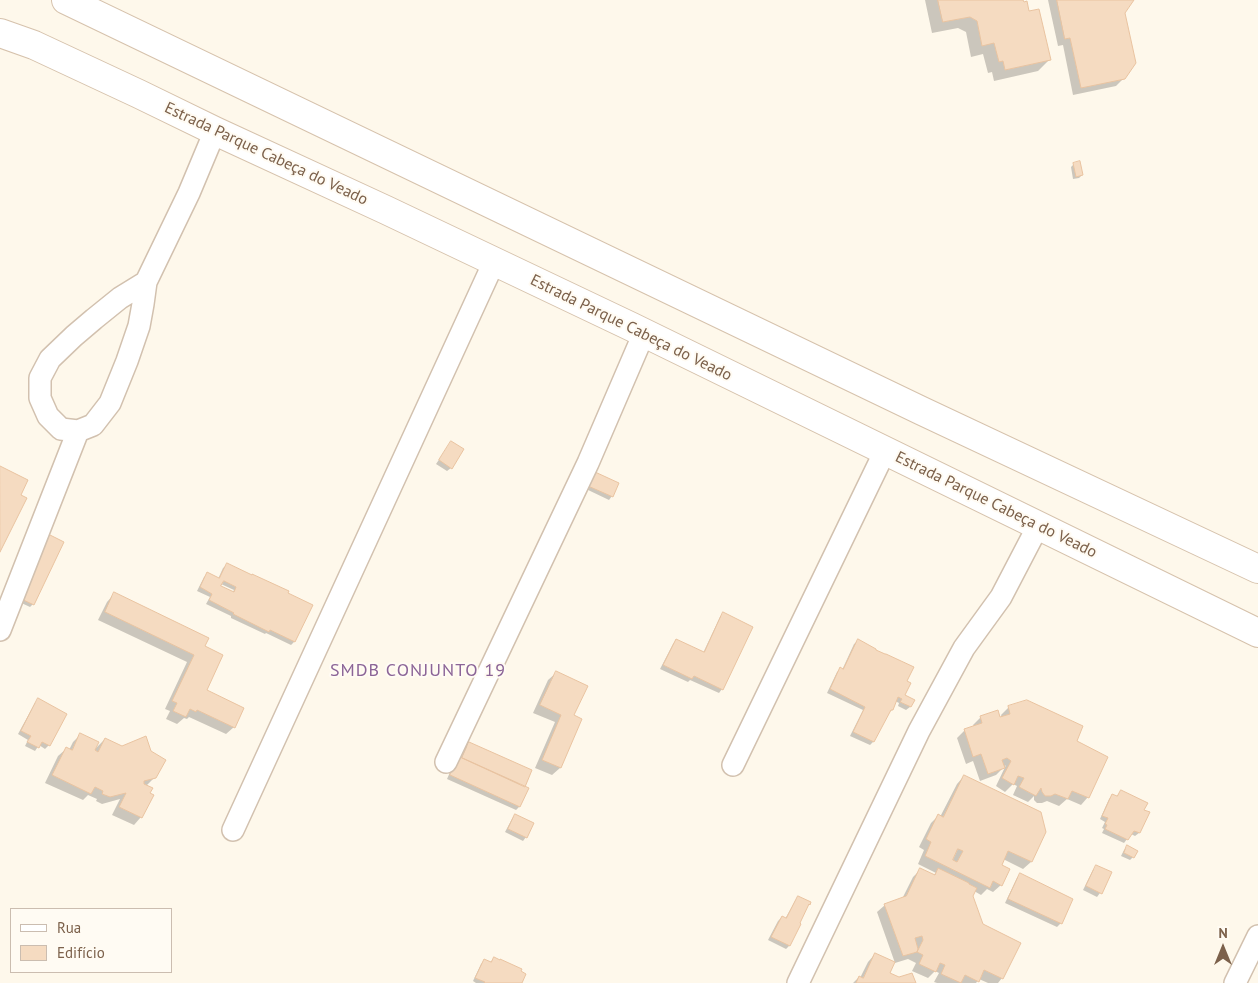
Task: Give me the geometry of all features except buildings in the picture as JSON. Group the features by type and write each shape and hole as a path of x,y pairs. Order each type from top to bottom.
{"main road":[{"path":"66,0 922,411 1258,569"},
{"name":"Estrada Parque Cabeça do Veado","path":"0,33 60,57 644,333 1258,633"}],"street":[{"path":"146,282 120,298 74,336 50,359 40,378 40,398 48,416 61,430 78,431 94,425 110,403 139,326 146,282 189,193 215,131"},
{"path":"233,830 494,262"},
{"path":"446,762 588,463 644,333"},
{"path":"0,630 78,431"},
{"path":"733,765 885,451"},
{"path":"798,983 919,731 964,648 1001,597 1038,526"},
{"path":"1235,983 1258,936"}],"district":[{"name":"SMDB CONJUNTO 19","path":"418,671"}]}
